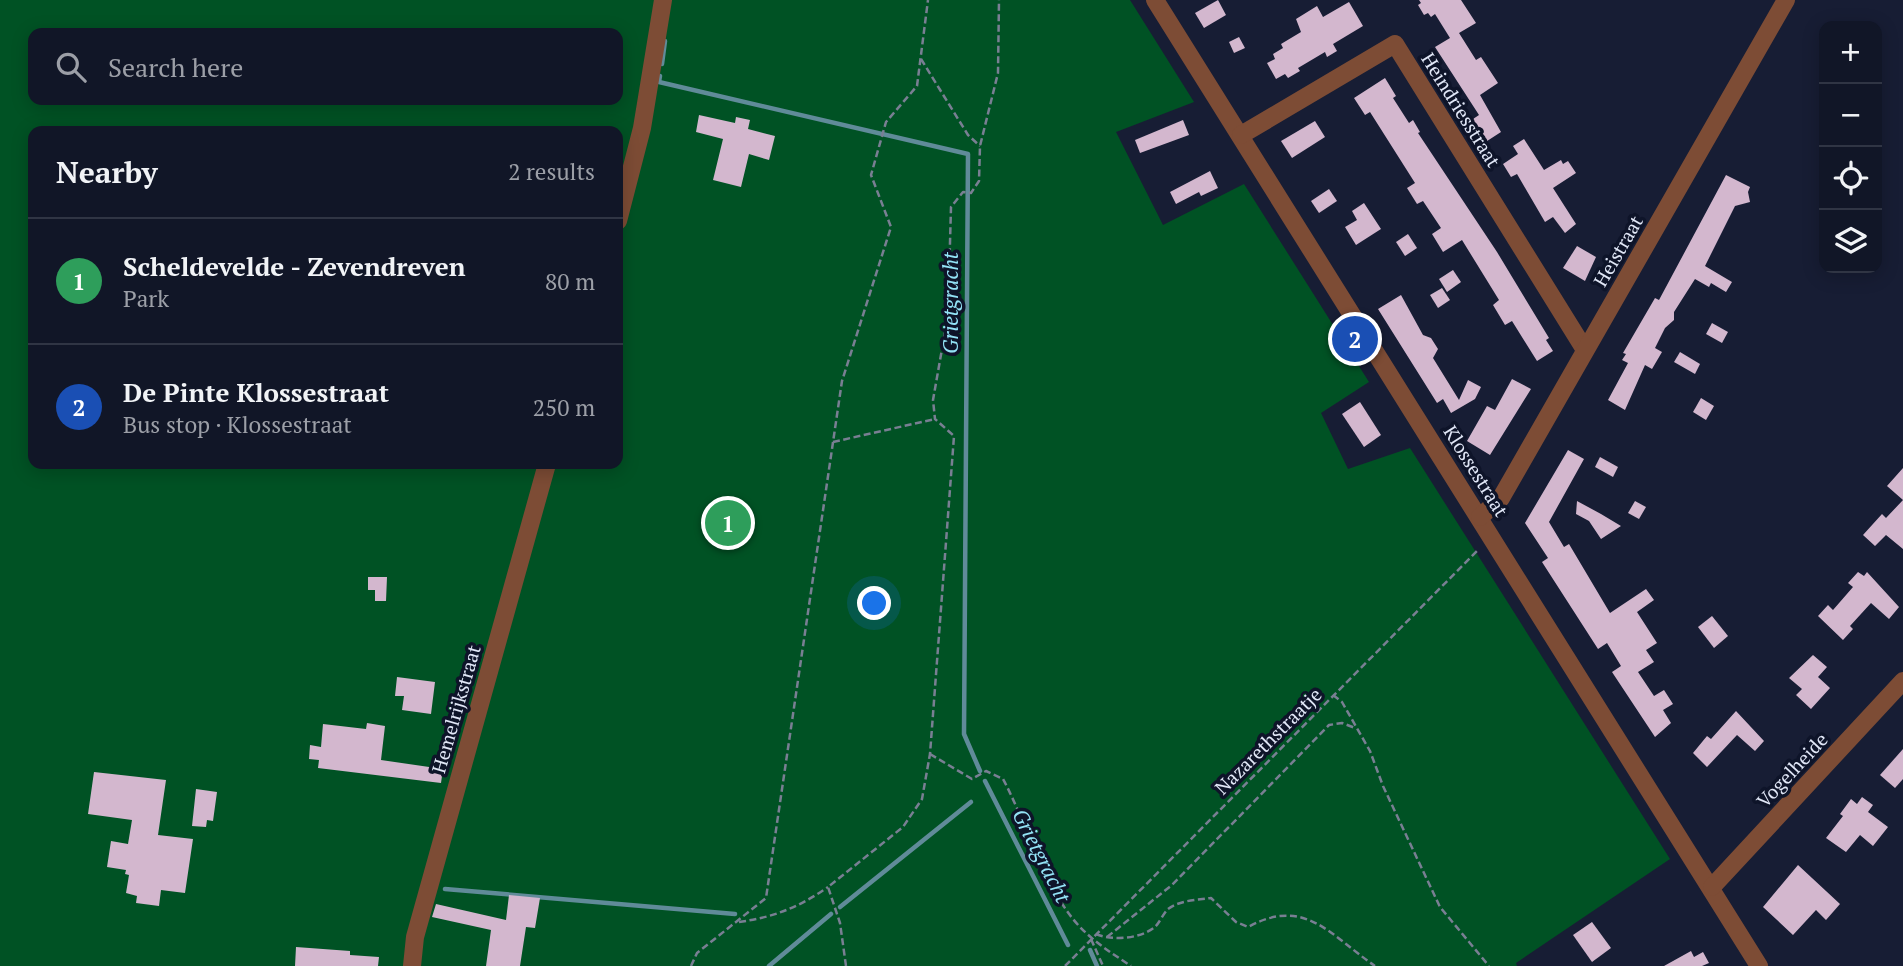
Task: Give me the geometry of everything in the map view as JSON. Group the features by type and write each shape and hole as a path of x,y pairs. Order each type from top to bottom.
{"street":[{"path":"623,202 642,128 663,0"},
{"name":"Klossestraat","path":"1155,0 1759,966"},
{"name":"Heistraat","path":"1480,517 1501,498 1786,0"},
{"name":"Heindriesstraat","path":"1241,135 1395,44 1585,350"},
{"name":"Hemelrijkstraat","path":"412,966 415,937 546,469"},
{"name":"Vogelheide","path":"1712,887 1903,681"}],"path":[{"path":"691,966 698,953 766,898 842,381 891,227 871,175 885,127 917,86 928,0"},
{"path":"736,922 771,917 800,906 903,827 922,799 930,754 954,436 935,419 933,400 948,315 951,207 963,192 971,193 979,181 979,146 998,73 999,0"},
{"path":"921,59 968,135 979,146"},
{"path":"833,442 935,419"},
{"name":"Nazarethstraatje","path":"1065,966 1475,552 1494,540"},
{"path":"1333,695 1342,702 1370,751 1383,786 1440,907 1489,966"},
{"path":"1107,937 1172,885 1329,725 1342,723 1355,728"},
{"path":"930,754 972,779 986,771 1003,779 1054,889 1071,918 1091,939 1131,966"},
{"path":"828,887 848,966"},
{"path":"1096,934 1107,937 1137,936 1155,927 1168,909 1188,901 1211,898 1236,922 1248,927 1264,918 1287,915 1311,919 1375,966"},
{"path":"1091,939 1103,966"}],"green space":[{"path":"0,0 1130,0 1194,102 1116,132 1163,225 1244,184 1369,382 1321,413 1348,469 1410,448 1670,859 1516,963 1517,966 0,966"}],"building":[{"path":"1218,0 1226,15 1204,28 1195,13"},
{"path":"1419,0 1461,0 1476,23 1459,33 1476,60 1481,57 1498,83 1480,95 1501,132 1484,143 1470,121 1479,115 1435,47 1450,38 1435,14 1431,17 1428,13 1424,15 1418,5 1421,3"},
{"path":"1349,2 1363,26 1333,44 1337,51 1327,57 1325,52 1298,68 1300,71 1288,78 1285,74 1276,79 1267,63 1275,59 1273,54 1283,48 1281,44 1301,32 1296,19 1317,6 1323,17"},
{"path":"1239,37 1245,48 1234,53 1229,42"},
{"path":"1385,78 1396,96 1393,98 1409,123 1413,120 1420,132 1418,133 1497,252 1549,338 1546,340 1553,351 1537,361 1512,321 1505,325 1493,305 1499,300 1462,240 1443,252 1432,234 1441,228 1423,201 1417,204 1407,188 1415,183 1370,112 1365,115 1354,98"},
{"path":"699,115 735,123 736,117 750,120 748,129 775,136 769,160 749,154 741,187 713,180 723,139 696,132"},
{"path":"1183,120 1189,135 1140,153 1135,140"},
{"path":"1315,121 1325,137 1292,158 1281,141"},
{"path":"1524,139 1544,170 1561,160 1563,164 1568,161 1576,173 1553,188 1576,224 1565,233 1553,217 1545,222 1517,174 1511,177 1503,164 1518,154 1513,146"},
{"path":"1210,171 1218,188 1201,196 1199,192 1176,204 1170,192"},
{"path":"1726,175 1750,187 1750,202 1735,206 1705,266 1732,282 1726,292 1711,283 1709,287 1695,279 1674,312 1674,320 1665,328 1655,348 1662,352 1652,369 1645,365 1625,410 1608,400 1628,363 1622,360 1626,354 1623,353 1655,298 1659,300"},
{"path":"1329,189 1337,201 1319,213 1311,201"},
{"path":"1364,203 1381,229 1356,245 1345,227 1357,220 1352,211"},
{"path":"1408,234 1417,248 1405,256 1396,242"},
{"path":"1577,246 1596,257 1585,281 1563,268"},
{"path":"1453,270 1461,282 1447,292 1439,279"},
{"path":"1442,288 1450,300 1438,308 1430,295"},
{"path":"1401,295 1423,335 1431,338 1438,349 1433,358 1459,400 1468,380 1481,387 1475,399 1451,413 1443,399 1437,403 1378,309"},
{"path":"1712,323 1728,332 1722,343 1706,334"},
{"path":"1680,352 1700,364 1695,374 1674,362"},
{"path":"1512,379 1531,389 1490,455 1467,441 1487,406 1495,410"},
{"path":"1701,398 1714,406 1706,420 1693,412"},
{"path":"1360,402 1381,435 1364,447 1342,414"},
{"path":"1568,450 1584,459 1549,522 1564,547 1569,544 1610,613 1646,589 1654,600 1637,612 1657,643 1646,650 1654,662 1638,672 1654,696 1664,690 1673,704 1663,710 1671,723 1655,737 1612,672 1621,666 1607,643 1598,649 1542,562 1548,558 1525,523"},
{"path":"1600,457 1618,467 1613,477 1595,467"},
{"path":"1903,468 1903,500 1887,486"},
{"path":"1903,500 1903,549 1886,535 1875,546 1863,535 1882,514 1886,518"},
{"path":"1577,501 1621,526 1601,539 1589,521 1576,514"},
{"path":"1635,501 1646,507 1639,519 1628,513"},
{"path":"1858,572 1864,576 1867,572 1899,607 1889,619 1871,603 1850,626 1853,629 1843,640 1818,616 1828,605 1833,610 1853,587 1848,583"},
{"path":"368,577 387,577 386,601 375,601 375,590 368,590"},
{"path":"1712,616 1728,636 1714,648 1698,627"},
{"path":"1813,655 1827,667 1818,677 1830,688 1811,709 1796,695 1802,689 1789,678"},
{"path":"397,677 435,682 431,714 402,710 404,696 395,696"},
{"path":"1736,711 1764,741 1755,751 1737,735 1707,767 1693,753 1707,736 1711,739"},
{"path":"367,723 385,726 381,760 443,769 441,783 318,768 319,760 309,759 310,745 321,747 323,724 366,729"},
{"path":"1903,749 1903,779 1895,788 1880,775"},
{"path":"94,772 166,780 158,835 193,839 185,893 161,890 159,906 136,903 137,896 126,893 129,875 125,874 126,870 107,867 111,841 128,844 132,820 88,814"},
{"path":"196,789 217,792 213,821 207,820 206,827 192,826"},
{"path":"1862,797 1873,805 1868,812 1888,827 1873,846 1860,835 1846,852 1826,838 1843,816 1840,814 1851,799 1857,804"},
{"path":"1798,865 1840,904 1826,920 1816,910 1793,935 1763,907"},
{"path":"509,895 540,898 535,928 526,927 520,966 486,966 491,930 432,917 436,904 506,920"},
{"path":"1592,922 1611,948 1592,962 1573,935"},
{"path":"296,947 350,951 350,955 379,957 378,966 295,966"},
{"path":"1691,951 1694,957 1703,952 1709,963 1702,966 1664,966"}],"waterway":[{"path":"662,64 665,41"},
{"name":"Grietgracht","path":"660,76 659,82 968,154 964,734 980,771"},
{"name":"Grietgracht","path":"985,781 1068,945"},
{"path":"840,907 971,802"},
{"path":"445,889 735,914"},
{"path":"769,966 831,914"},
{"name":"Grietgracht","path":"1090,950 1097,966"}],"place":[{"name":"De Pinte Klossestraat","path":"1355,339"},
{"name":"Scheldevelde - Zevendreven","path":"728,523"}]}
